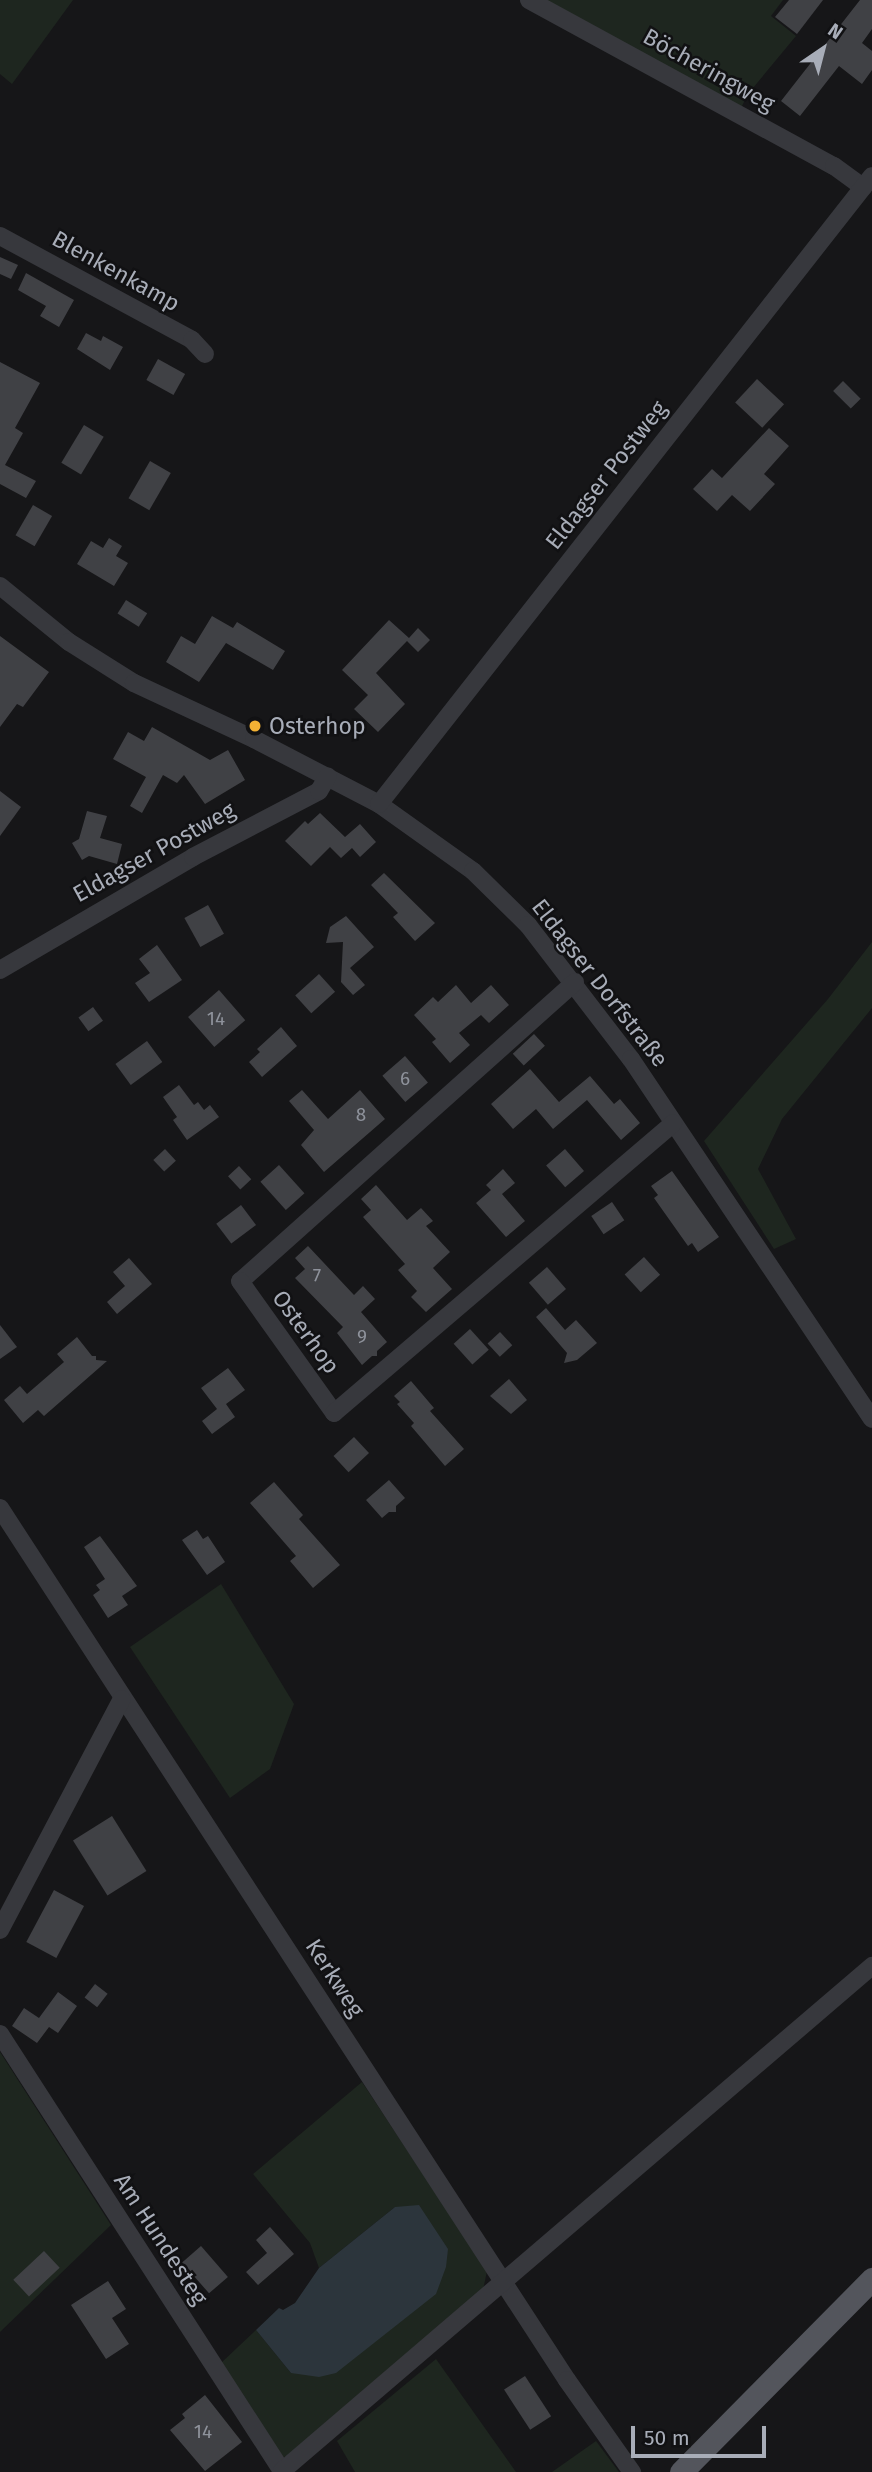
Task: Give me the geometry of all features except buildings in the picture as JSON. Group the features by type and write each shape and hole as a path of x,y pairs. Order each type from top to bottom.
{"main road":[{"path":"681,2472 872,2279"}],"street":[{"name":"Böcheringweg","path":"529,0 834,166 867,181"},
{"name":"Eldagser Postweg","path":"379,804 867,181"},
{"name":"Blenkenkamp","path":"0,236 192,340 205,354"},
{"name":"Eldagser Dorfstraße","path":"0,586 69,642 134,683 328,776 379,804 473,871 528,925 575,982 872,1419"},
{"name":"Eldagser Postweg","path":"0,970 192,857 319,791 328,776"},
{"name":"Osterhop","path":"575,982 240,1281 334,1413 673,1123"},
{"name":"Kerkweg","path":"0,1508 567,2380 632,2472"},
{"path":"0,1930 122,1699"},
{"path":"282,2471 872,1966"},
{"name":"Am Hundesteg","path":"0,2034 282,2471"}],"shaded area":[{"path":"0,0 73,0 12,84 0,74"},
{"path":"546,0 783,0 771,16 796,36 748,94 740,110"},
{"path":"872,942 872,1008 782,1119 758,1169 796,1239 774,1249 704,1141 828,999"},
{"path":"221,1584 294,1704 270,1769 230,1798 130,1647"},
{"path":"0,2052 111,2225 0,2332"},
{"path":"362,2082 487,2271 482,2295 291,2456 282,2457 221,2363 256,2330 291,2373 395,2207 319,2268 310,2243 253,2174"},
{"path":"419,2205 448,2249 446,2267 436,2294 336,2373 319,2377 291,2373 256,2330 279,2308 283,2310 295,2303 319,2268 395,2207"},
{"path":"436,2359 516,2472 355,2472 337,2441"},
{"path":"596,2441 619,2472 552,2472"}],"place":[{"name":"Osterhop","path":"255,726"}]}
